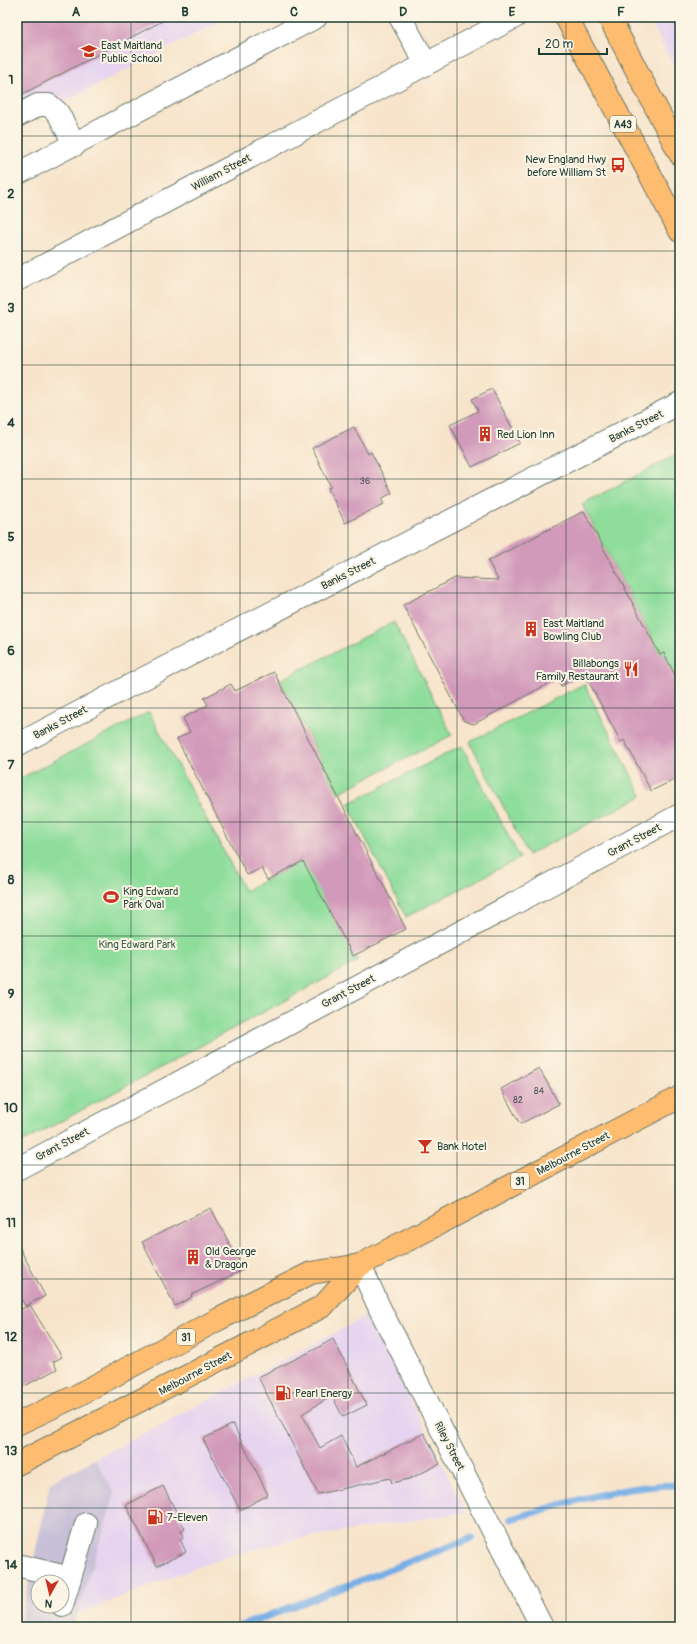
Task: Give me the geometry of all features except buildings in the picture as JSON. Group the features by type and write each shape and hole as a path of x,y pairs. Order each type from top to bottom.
{"main road":[{"name":"A43","path":"566,17 680,231"},
{"path":"609,17 680,154"},
{"name":"Melbourne Street","path":"17,1424 76,1396 218,1319 311,1273 360,1265 680,1096"},
{"name":"Melbourne Street","path":"17,1464 323,1306 360,1265"}],"street":[{"path":"17,174 75,145 316,17"},
{"path":"400,17 426,64"},
{"name":"William Street","path":"17,280 515,17"},
{"path":"17,116 38,105 49,105 58,113 75,145"},
{"name":"Banks Street","path":"17,746 131,685 680,403"},
{"name":"Grant Street","path":"17,1169 680,815"},
{"name":"Riley Street","path":"360,1265 380,1309 542,1627"},
{"path":"70,1578 86,1524"},
{"path":"17,1565 54,1574"}],"shaded area":[{"name":"East Maitland Public School","path":"17,17 227,17 17,127"},
{"path":"648,17 680,17 680,79"},
{"path":"369,1315 466,1512 302,1538 227,1556 77,1614 115,1494 95,1459"},
{"path":"95,1459 115,1494 73,1627 28,1627 21,1620 30,1577 30,1614 70,1614 70,1574 31,1574 50,1483"}],"green space":[{"path":"680,453 680,691 582,504"},
{"path":"394,622 452,735 338,793 280,680"},
{"path":"584,684 642,796 528,855 470,742"},
{"name":"King Edward Park","path":"149,712 245,891 306,859 358,961 17,1145 17,780"},
{"path":"462,746 520,858 406,917 348,804"}],"waterway":[{"path":"511,1519 594,1496 637,1488 680,1485"},
{"path":"239,1627 472,1538"}],"place":[{"name":"East Maitland Public School","path":"89,51"},
{"name":"New England Hwy before William St","path":"618,165"},
{"name":"Red Lion Inn","path":"485,434"},
{"name":"East Maitland Bowling Club","path":"531,629"},
{"name":"Billabongs Family Restaurant","path":"631,669"},
{"name":"King Edward Park Oval","path":"111,897"},
{"name":"Bank Hotel","path":"425,1146"},
{"name":"Old George & Dragon","path":"193,1257"},
{"name":"Pearl Energy","path":"283,1393"},
{"name":"7-Eleven","path":"155,1517"}]}
